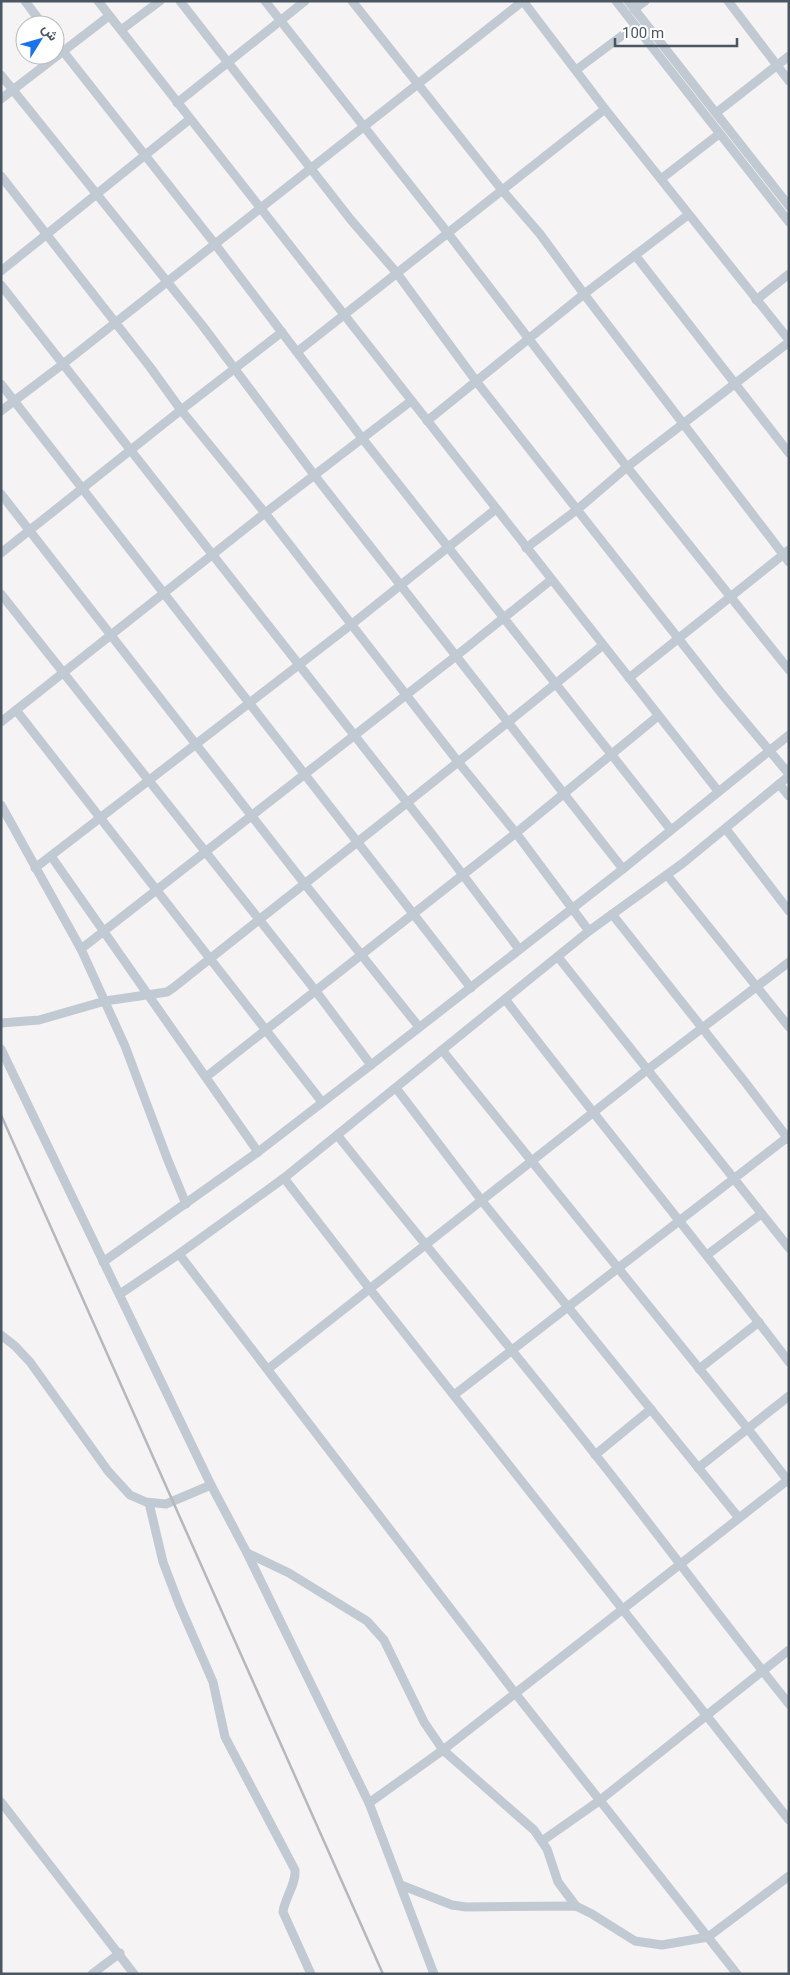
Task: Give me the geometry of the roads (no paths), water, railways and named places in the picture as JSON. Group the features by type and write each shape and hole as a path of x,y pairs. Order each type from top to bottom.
{"street":[{"path":"25,1 36,15"},
{"path":"98,1 718,791"},
{"path":"121,30 160,1"},
{"path":"120,1294 284,1178 589,931 667,875 726,829 789,775 768,752 678,638 476,381 396,272 351,220 180,1"},
{"path":"265,1 447,232 627,466 789,670"},
{"path":"177,103 305,1"},
{"path":"352,1 502,190 540,234 584,294 787,556 678,638 629,678"},
{"path":"1,411 116,324 363,126 523,1 605,109 789,341 684,424 627,466 578,509 526,548"},
{"path":"616,1 789,222"},
{"path":"628,1 789,206"},
{"path":"634,9 645,1"},
{"path":"728,1 789,81"},
{"path":"65,49 109,16"},
{"path":"576,70 635,26"},
{"path":"65,54 215,244 362,438 671,830"},
{"path":"716,113 789,56"},
{"path":"1,99 45,65"},
{"path":"1,75 168,282 235,368 314,476 622,869"},
{"path":"297,352 605,109"},
{"path":"1,271 190,119"},
{"path":"661,179 720,134"},
{"path":"1,176 180,410 265,513 459,764 516,832 589,931"},
{"path":"427,421 528,338 688,215"},
{"path":"635,255 789,453"},
{"path":"756,300 789,274"},
{"path":"1,285 408,804 519,949"},
{"path":"1,552 282,332"},
{"path":"1,384 471,988"},
{"path":"1,722 265,513 411,401"},
{"path":"1,494 304,883 419,1027"},
{"path":"35,868 352,624 496,508"},
{"path":"81,949 551,580"},
{"path":"1,594 315,990 371,1065"},
{"path":"1,1023 39,1020 105,1001 167,992 304,883 358,844 459,764 603,645"},
{"path":"16,710 322,1102"},
{"path":"206,1077 463,875 658,716"},
{"path":"103,1262 258,1152 471,988 789,735"},
{"path":"780,784 789,796"},
{"path":"1,805 4,821 58,905 81,949 125,1046 186,1204"},
{"path":"726,829 789,911"},
{"path":"51,856 258,1152"},
{"path":"667,875 789,1027"},
{"path":"454,1395 788,1138 746,1082 612,914"},
{"path":"558,957 789,1248"},
{"path":"268,1369 647,1070 789,962"},
{"path":"505,999 593,1114 708,1255 789,1362"},
{"path":"1,1049 211,1485 247,1553 369,1802 434,1974"},
{"path":"369,1802 443,1750 516,1694 788,1480 442,1050"},
{"path":"396,1088 482,1201 739,1518"},
{"path":"338,1136 425,1246 512,1350 789,1704"},
{"path":"284,1178 789,1820"},
{"path":"708,1255 761,1214"},
{"path":"179,1254 516,1694 737,1974"},
{"path":"699,1369 759,1322"},
{"path":"1,1335 30,1362 108,1471 130,1495 149,1502 166,1504 211,1485"},
{"path":"698,1468 789,1396"},
{"path":"595,1455 651,1409"},
{"path":"149,1502 163,1562 213,1682 225,1737 295,1870 296,1878 284,1905 283,1912 311,1974"},
{"path":"247,1553 289,1572 367,1621 384,1640 424,1722 443,1750 534,1830 542,1841 558,1882 576,1906 635,1941 662,1945 708,1937 789,1876"},
{"path":"542,1841 599,1801 789,1650"},
{"path":"1,1802 120,1953 134,1974"},
{"path":"401,1886 452,1905 466,1907 576,1906"},
{"path":"92,1974 120,1953"}],"railway":[{"path":"1,1115 383,1974"}]}
